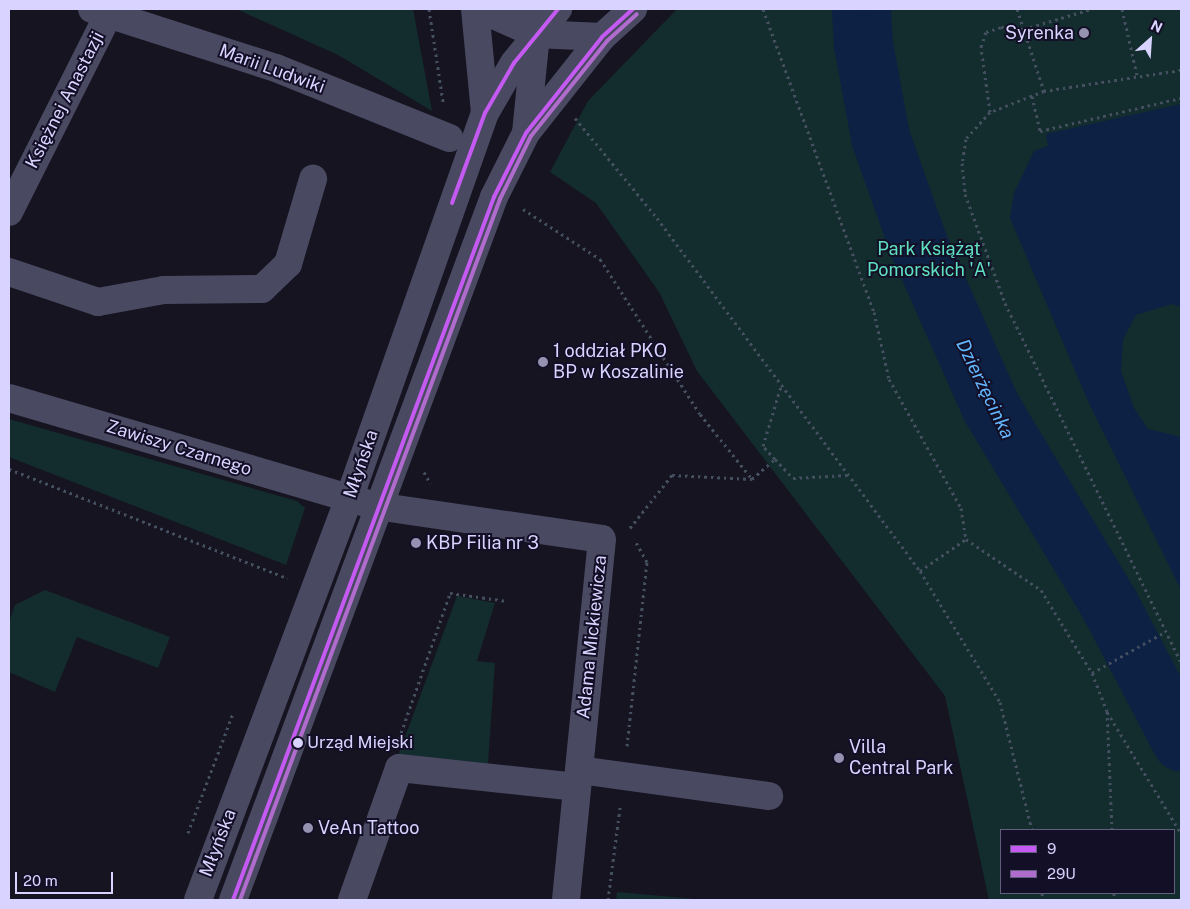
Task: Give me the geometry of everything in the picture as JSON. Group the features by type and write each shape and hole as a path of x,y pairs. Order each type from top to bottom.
{"street":[{"path":"475,9 485,113"},
{"path":"480,9 602,37"},
{"name":"Młyńska","path":"198,900 349,499 485,113 532,21 558,9"},
{"name":"Młyńska","path":"233,900 376,506 494,197 526,133 602,37 634,9"},
{"name":"Marii Ludwiki","path":"100,12 276,68 449,138"},
{"name":"Księżnej Anastazji","path":"9,212 100,12"},
{"name":"Młyńska","path":"526,133 532,21"},
{"path":"9,272 98,302 164,290 262,289 288,264 313,179"},
{"name":"Zawiszy Czarnego","path":"9,398 349,499"},
{"name":"Adama Mickiewicza","path":"349,499 376,506 602,539 566,900"},
{"path":"352,900 399,768 578,778 624,776 769,796"}],"path":[{"path":"763,9 874,312 889,379 961,508 966,539 1041,590 1092,673 1107,711 1181,833"},
{"path":"1017,9 1044,91"},
{"path":"990,112 981,48 986,32 1001,27 1024,29 1091,9"},
{"path":"1122,9 1137,75"},
{"path":"1181,70 1137,75 1044,91 990,112 966,139 962,163 965,194 1005,303 1163,633 1181,663"},
{"path":"1032,96 1040,131 1181,98"},
{"path":"572,114 657,218 920,571 1000,702 1032,829"},
{"path":"520,208 600,259 700,414 752,478"},
{"path":"781,385 763,446 793,478 848,475"},
{"path":"602,539 629,530 672,475 752,478 775,459"},
{"path":"9,469 296,581"},
{"path":"608,900 624,776 647,562 629,530"},
{"path":"920,571 966,539"},
{"path":"397,743 450,593 507,601"},
{"path":"1092,673 1163,633"},
{"path":"1107,711 1112,829"}],"green space":[{"path":"236,9 413,9 432,111 338,55"},
{"name":"Park Książąt Pomorskich 'A'","path":"677,9 1181,9 1181,900 989,900 945,696 697,371 659,292 596,203 550,172 588,101"},
{"path":"9,419 297,501 305,508 286,565 9,457"},
{"path":"45,590 170,637 158,668 77,637 55,692 9,672 9,622 15,605"},
{"path":"457,596 495,603 477,661 495,663 488,764 398,756"},
{"path":"617,892 707,900 616,900"}],"water":[{"path":"1181,104 1181,307 1172,304 1136,315 1123,339 1121,371 1134,408 1148,429 1181,437 1181,590 1088,401 1010,218 1014,193 1034,151 1048,146 1046,134"}],"waterway":[{"name":"Dzierżęcinka","path":"861,9 863,44 880,137 918,244 990,406 1110,606 1181,741"}],"transit line":[{"name":"9","path":"452,203 485,113 514,63 558,9"},
{"name":"9","path":"233,900 494,197 526,133 602,37 633,9"},
{"name":"29U","path":"240,900 500,199 531,136 607,41 637,14"}],"place":[{"name":"Syrenka","path":"1084,33"},
{"name":"1 oddział PKO BP w Koszalinie","path":"543,362"},
{"name":"KBP Filia nr 3","path":"416,543"},
{"name":"Urząd Miejski","path":"298,743"},
{"name":"Villa Central Park","path":"839,758"},
{"name":"VeAn Tattoo","path":"308,828"}]}
